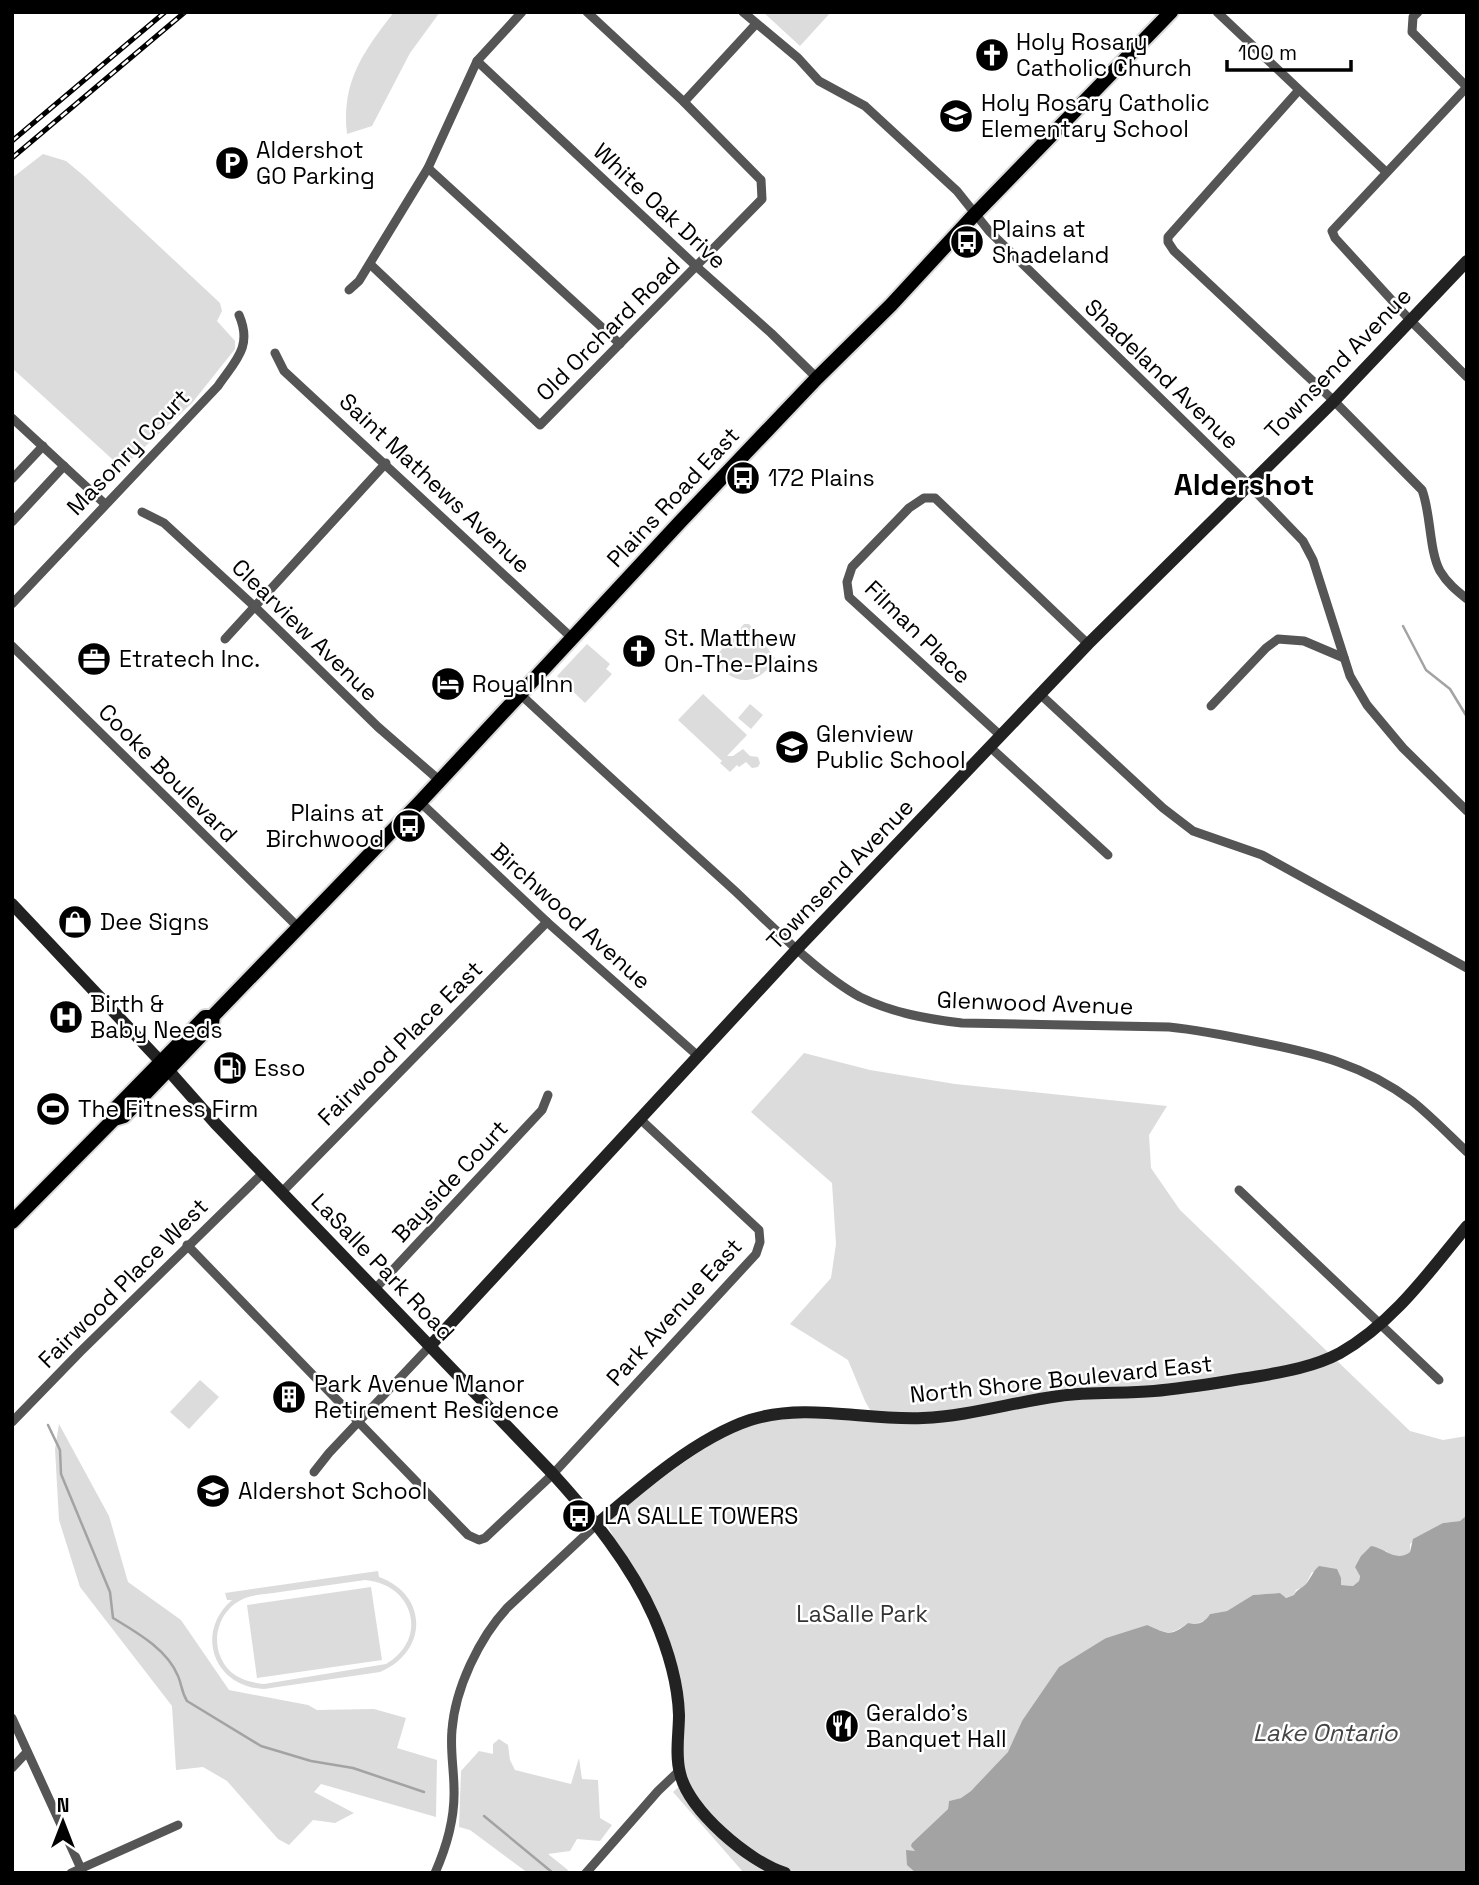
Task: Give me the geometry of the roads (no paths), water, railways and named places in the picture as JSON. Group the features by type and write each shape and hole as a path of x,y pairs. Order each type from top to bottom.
{"main road":[{"name":"Plains Road East","path":"12,1222 114,1119 124,1116 165,1066 212,1024 213,1016 420,802 817,378 891,305 975,214 1171,12"}],"street":[{"path":"349,290 359,281 428,168 477,61 522,12"},
{"path":"587,12 684,102 755,24"},
{"name":"Shadeland Avenue","path":"743,12 798,58 820,81 864,106 957,191 989,232 1303,541 1313,560 1350,676 1367,705 1403,748 1467,811"},
{"path":"1217,12 1386,172"},
{"path":"1415,15 1412,32 1467,87 1332,231 1335,238 1409,319 1467,377"},
{"name":"White Oak Drive","path":"477,61 817,378"},
{"path":"1299,90 1168,237 1168,242 1174,251 1334,401 1422,490 1438,569 1467,599"},
{"name":"Old Orchard Road","path":"370,264 540,425 762,199 761,180 684,102"},
{"path":"428,168 620,344"},
{"name":"Townsend Avenue","path":"430,1346 797,949 1088,644 1334,401 1409,319 1467,261"},
{"name":"Masonry Court","path":"12,604 218,386 246,341 246,332 239,315"},
{"name":"Saint Mathews Avenue","path":"275,354 284,370 572,638"},
{"path":"12,418 105,504"},
{"path":"12,479 43,446"},
{"path":"225,639 386,463"},
{"path":"12,522 64,466"},
{"name":"Filman Place","path":"1001,736 849,597 847,582 852,567 909,508 924,498 935,498 1088,644"},
{"name":"Clearview Avenue","path":"142,512 164,523 379,727 439,780"},
{"path":"1211,706 1266,648 1278,639 1304,641 1344,658"},
{"name":"Cooke Boulevard","path":"12,646 298,927"},
{"name":"Glenwood Avenue","path":"520,694 797,949 846,988 862,997 917,1017 962,1023 1198,1030 1312,1053 1337,1060 1375,1077 1413,1101 1467,1152"},
{"path":"1041,695 1163,808 1193,831 1262,855 1467,968"},
{"path":"990,747 1108,855"},
{"name":"Birchwood Avenue","path":"420,802 547,922 698,1056"},
{"name":"LaSalle Park Road","path":"12,904 263,1172 553,1474 597,1524 630,1573 648,1606 668,1656 679,1713 679,1771"},
{"name":"Fairwood Place East","path":"282,1192 547,922"},
{"name":"Bayside Court","path":"375,1289 542,1110 548,1095"},
{"name":"Park Avenue East","path":"553,1474 756,1254 760,1242 759,1230 749,1219 639,1118"},
{"name":"Fairwood Place West","path":"12,1422 263,1172"},
{"path":"1239,1190 1439,1380"},
{"name":"North Shore Boulevard East","path":"597,1524 649,1481 708,1441 730,1428 765,1416 808,1412 925,1418 1062,1395 1153,1391 1202,1385 1312,1365 1338,1354 1368,1336 1395,1311 1467,1226"},
{"path":"187,1245 468,1535 479,1540 489,1535 553,1474"},
{"path":"314,1472 430,1346"},
{"path":"435,1873 451,1832 455,1792 452,1728 476,1650 507,1608 597,1524"},
{"path":"12,1718 82,1870"},
{"path":"12,1768 27,1752"},
{"path":"586,1873 679,1771 684,1787 734,1843 764,1865 785,1873"},
{"path":"71,1873 178,1825"}],"water":[{"name":"Lake Ontario","path":"1467,1515 1467,1873 916,1873 907,1865 906,1850 915,1851 912,1843 948,1809 949,1801 961,1798 971,1791 1008,1752 1022,1721 1059,1667 1106,1638 1147,1625 1168,1633 1188,1623 1201,1623 1210,1614 1227,1611 1253,1595 1280,1593 1286,1598 1294,1595 1319,1566 1337,1569 1341,1585 1353,1586 1360,1576 1355,1567 1371,1546 1395,1555 1405,1555 1410,1552 1413,1539 1443,1523 1460,1521"}],"waterway":[{"path":"1403,626 1426,670 1450,689 1467,717"},
{"path":"48,1425 60,1450 61,1474 110,1592 113,1618 159,1649 173,1666 187,1701 261,1746 311,1761 353,1768 424,1792"},
{"path":"484,1816 553,1873"}],"railway":[{"path":"12,141 165,12"},
{"path":"12,158 185,12"}],"place":[{"name":"Holy Rosary Catholic Church","path":"992,55"},
{"name":"Holy Rosary Catholic Elementary School","path":"956,116"},
{"name":"Aldershot GO Parking","path":"232,163"},
{"name":"Plains at Shadeland","path":"967,242"},
{"name":"172 Plains","path":"743,478"},
{"name":"St. Matthew On-The-Plains","path":"639,651"},
{"name":"Etratech Inc.","path":"94,659"},
{"name":"Royal Inn","path":"448,684"},
{"name":"Glenview Public School","path":"792,747"},
{"name":"Plains at Birchwood","path":"409,826"},
{"name":"Dee Signs","path":"75,922"},
{"name":"Birth & Baby Needs","path":"66,1017"},
{"name":"Esso","path":"230,1068"},
{"name":"The Fitness Firm","path":"53,1109"},
{"name":"Park Avenue Manor Retirement Residence","path":"289,1397"},
{"name":"Aldershot School","path":"213,1491"},
{"name":"LA SALLE TOWERS","path":"579,1516"},
{"name":"Geraldo's Banquet Hall","path":"842,1726"}],"district":[{"name":"Aldershot","path":"1244,484"}],"park label":[{"name":"LaSalle Park","path":"862,1614"}]}
